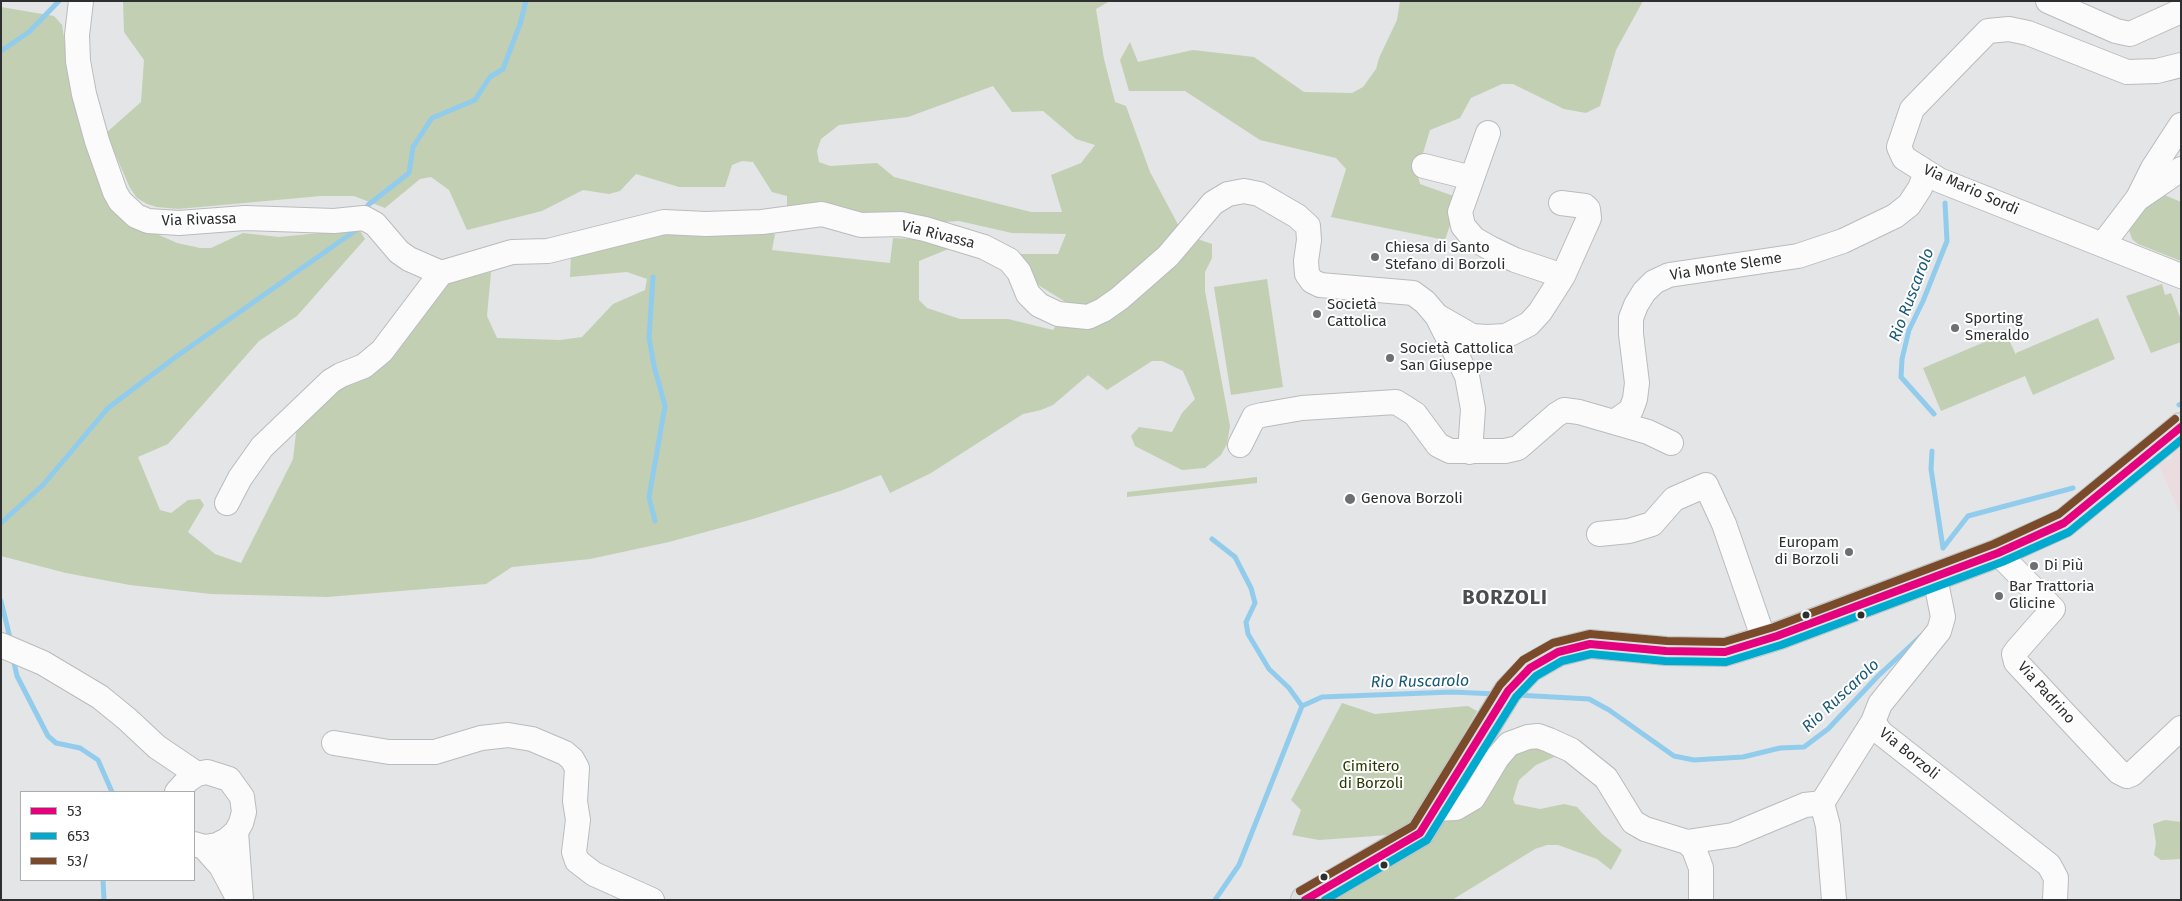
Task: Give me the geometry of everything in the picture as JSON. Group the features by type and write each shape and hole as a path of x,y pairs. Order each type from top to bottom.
{"main road":[{"path":"1305,900 1420,832 1504,698 1530,668 1558,652 1590,644 1666,651 1725,652 1764,640 1932,579 1998,553 2064,523 2181,427"}],"street":[{"name":"Via Rivassa","path":"81,1 77,35 78,60 84,94 115,192 126,209 148,221 162,223 245,218 334,221 364,218 375,224 389,243 399,252 409,259 441,273 512,252 548,251 664,222 706,224 762,222 822,214 861,225 901,224 925,229 984,247 1009,260 1019,272 1028,294 1039,305 1058,314 1088,317 1114,302 1168,256 1213,203 1228,194 1244,191 1259,194 1272,201 1297,216 1308,226 1309,240 1306,261 1307,274 1312,281 1320,285 1413,293 1425,302 1437,316"},
{"path":"2048,1 2116,31 2130,34 2181,11"},
{"name":"Via Mario Sordi","path":"2181,65 2157,71 2127,72 2028,33 2009,28 1988,30 1912,110 1899,147 1904,158 1940,180 2181,276"},
{"path":"2103,244 2138,198 2153,168 2181,126"},
{"path":"1488,133 1460,212 1460,219 1467,232 1474,239 1515,260 1562,276"},
{"path":"1424,166 1472,178"},
{"path":"2138,198 2181,169"},
{"name":"Via Monte Sleme","path":"1614,422 1630,410 1636,399 1637,383 1630,334 1631,318 1640,298 1654,282 1669,275 1798,256 1843,241 1895,216 1908,205 1920,188 1926,173"},
{"path":"1437,316 1472,336 1506,336 1528,324 1540,312 1562,276 1590,214 1585,206 1562,203"},
{"path":"227,503 240,478 262,447 331,381 364,366 382,351 441,273"},
{"path":"1437,316 1467,376 1473,409 1470,452"},
{"path":"1240,444 1254,417 1302,408 1396,402 1415,414 1438,445 1444,449 1470,452 1505,451 1518,448 1564,410 1579,412 1648,432 1671,443"},
{"path":"1599,534 1629,531 1652,524 1674,499 1706,485 1724,524 1764,640"},
{"name":"Via Padrino","path":"1998,553 2053,609 2014,654 2016,662 2118,772 2127,776 2132,774 2181,728"},
{"name":"Via Borzoli","path":"1932,579 1938,592 1942,617 1939,631 1880,704 1873,722 1881,733 2050,865 2056,878 2055,900"},
{"path":"1,645 43,663 100,697 128,719 157,747 197,774"},
{"path":"1834,900 1828,826 1822,803 1873,722"},
{"path":"334,743 390,752 435,752 481,738 508,735 532,739 565,753 572,759 577,768 576,801 578,820 574,852 577,860 594,874 652,900"},
{"path":"1434,809 1454,808 1465,804 1473,798 1497,758 1509,744 1538,736 1571,750 1606,778 1633,822 1687,842 1694,848 1701,868 1701,900"},
{"path":"157,747 170,791"},
{"path":"179,791 188,780 197,774 207,772 219,774 229,779 242,797 244,812 236,832 227,840 199,846"},
{"path":"1687,842 1732,835 1805,805 1822,803"},
{"path":"236,832 240,900"},
{"path":"199,846 221,866 240,900"}],"shaded area":[{"path":"2181,444 2181,515 2158,464 2173,458 2170,449"}],"green space":[{"path":"123,1 1110,1 1096,9 1104,59 1115,102 1126,106 1150,172 1183,234 1212,244 1212,258 1205,272 1205,291 1230,426 1227,444 1221,455 1205,468 1182,470 1135,446 1131,436 1139,427 1172,432 1182,413 1195,399 1183,371 1162,361 1152,361 1107,390 1088,375 1053,405 1023,414 931,473 890,493 881,475 840,491 753,519 669,542 590,559 512,567 486,584 327,597 211,594 130,585 66,573 1,556 1,7 54,16 62,25 73,93 84,141 111,209 119,217 177,243 200,248 211,248 243,233 279,237 359,229 365,239 297,316 259,341 168,444 138,457 160,510 171,513 188,500 200,499 204,505 188,532 215,554 241,563 293,459 297,425 447,283 491,272 487,316 497,338 560,340 582,337 613,304 645,290 647,279 627,272 570,277 571,254 653,230 695,229 775,234 772,250 890,263 893,238 930,240 951,248 919,261 919,300 927,308 960,319 1008,319 1053,330 1065,312 1064,301 1035,283 1027,275 1020,254 1058,254 1066,234 1012,233 959,221 929,223 787,211 787,196 772,192 753,162 742,161 732,165 725,187 679,187 636,174 620,191 609,194 583,190 542,211 467,230 449,190 431,177 420,179 385,208 354,196 321,196 178,209 157,207 137,198 130,188 106,133 141,102 144,60 124,32","holes":["993,86 1012,112 1043,111 1076,139 1095,145 1081,163 1051,175 1062,212 1031,212 894,177 877,163 830,166 819,162 817,151 821,139 839,125 908,117"]},
{"path":"1400,1 1643,1 1616,50 1600,106 1586,113 1564,109 1513,84 1502,84 1471,98 1460,118 1430,130 1417,173 1420,184 1459,198 1445,240 1331,217 1346,169 1336,158 1260,140 1185,91 1129,91 1120,60 1130,42 1138,62 1193,50 1254,57 1304,92 1352,93 1363,87 1376,69 1379,58 1397,20"},
{"path":"2162,194 2181,202 2181,261 2138,244 2132,239 2129,230 2137,216"},
{"path":"1267,279 1283,387 1231,395 1214,287"},
{"path":"2162,284 2165,295 2171,293 2181,320 2181,342 2151,353 2126,296"},
{"path":"2098,318 2115,359 2033,395 2025,376 1941,411 1923,368 2006,333 2016,355 2016,353"},
{"path":"1257,477 1257,483 1127,497 1127,492"},
{"name":"Cimitero di Borzoli","path":"1342,703 1375,714 1468,706 1477,711 1411,826 1389,835 1319,840 1292,835 1301,810 1291,800"},
{"path":"1532,743 1580,764 1554,757 1536,765 1519,780 1513,799 1515,804 1540,809 1564,804 1577,807 1602,834 1622,850 1611,870 1597,859 1558,845 1547,845 1535,849 1452,900 1334,900 1336,891 1399,853 1503,758"},
{"path":"2165,820 2181,822 2181,859 2161,860 2154,855 2156,843 2153,824"}],"waterway":[{"path":"1,51 29,32 59,1"},
{"path":"365,213 368,205 409,173 413,147 432,118 475,100 490,77 503,69 520,24 526,1"},
{"name":"Rio Ruscarolo","path":"1934,414 1901,377 1902,359 1909,330 1947,241 1945,203"},
{"path":"1,523 43,485 108,408 177,356 359,228"},
{"path":"653,277 649,338 654,366 665,406 649,497 655,521"},
{"name":"Rio Ruscarolo","path":"1932,451 1931,469 1943,548"},
{"path":"1943,548 1968,516 2073,488"},
{"path":"1212,539 1235,557 1251,588 1255,603 1246,622 1248,634 1269,669 1289,688 1302,706"},
{"path":"1,601 11,642"},
{"name":"Rio Ruscarolo","path":"1517,695 1589,699 1609,710 1674,756 1694,760 1743,757 1780,748 1804,747 1828,729 1878,676 1922,635"},
{"path":"13,658 17,676 48,736 56,743 80,748 98,760 112,791"},
{"name":"Rio Ruscarolo","path":"1215,900 1239,865 1302,706 1322,697 1452,692 1496,694"},
{"path":"103,881 104,900"}],"transit line":[{"name":"53/","path":"1300,891 1413,826 1500,685 1523,660 1553,643 1590,634 1667,641 1724,642 1774,627 1994,544 2059,514 2175,419"},
{"name":"53","path":"1305,900 1420,833 1508,691 1530,668 1558,652 1590,644 1666,651 1725,652 1777,636 1998,553 2064,523 2181,427"},
{"name":"653","path":"1325,900 1427,840 1516,697 1536,676 1562,661 1591,654 1665,661 1726,662 1781,645 2002,562 2069,532 2181,440"}],"place":[{"name":"Chiesa di Santo Stefano di Borzoli","path":"1375,257"},
{"name":"Società Cattolica","path":"1317,314"},
{"name":"Sporting Smeraldo","path":"1955,328"},
{"name":"Società Cattolica San Giuseppe","path":"1390,358"},
{"name":"Genova Borzoli","path":"1350,499"},
{"name":"Europam di Borzoli","path":"1849,552"},
{"name":"Di Più","path":"2034,566"},
{"name":"Bar Trattoria Glicine","path":"1999,596"}],"district":[{"name":"BORZOLI","path":"1505,598"}]}
